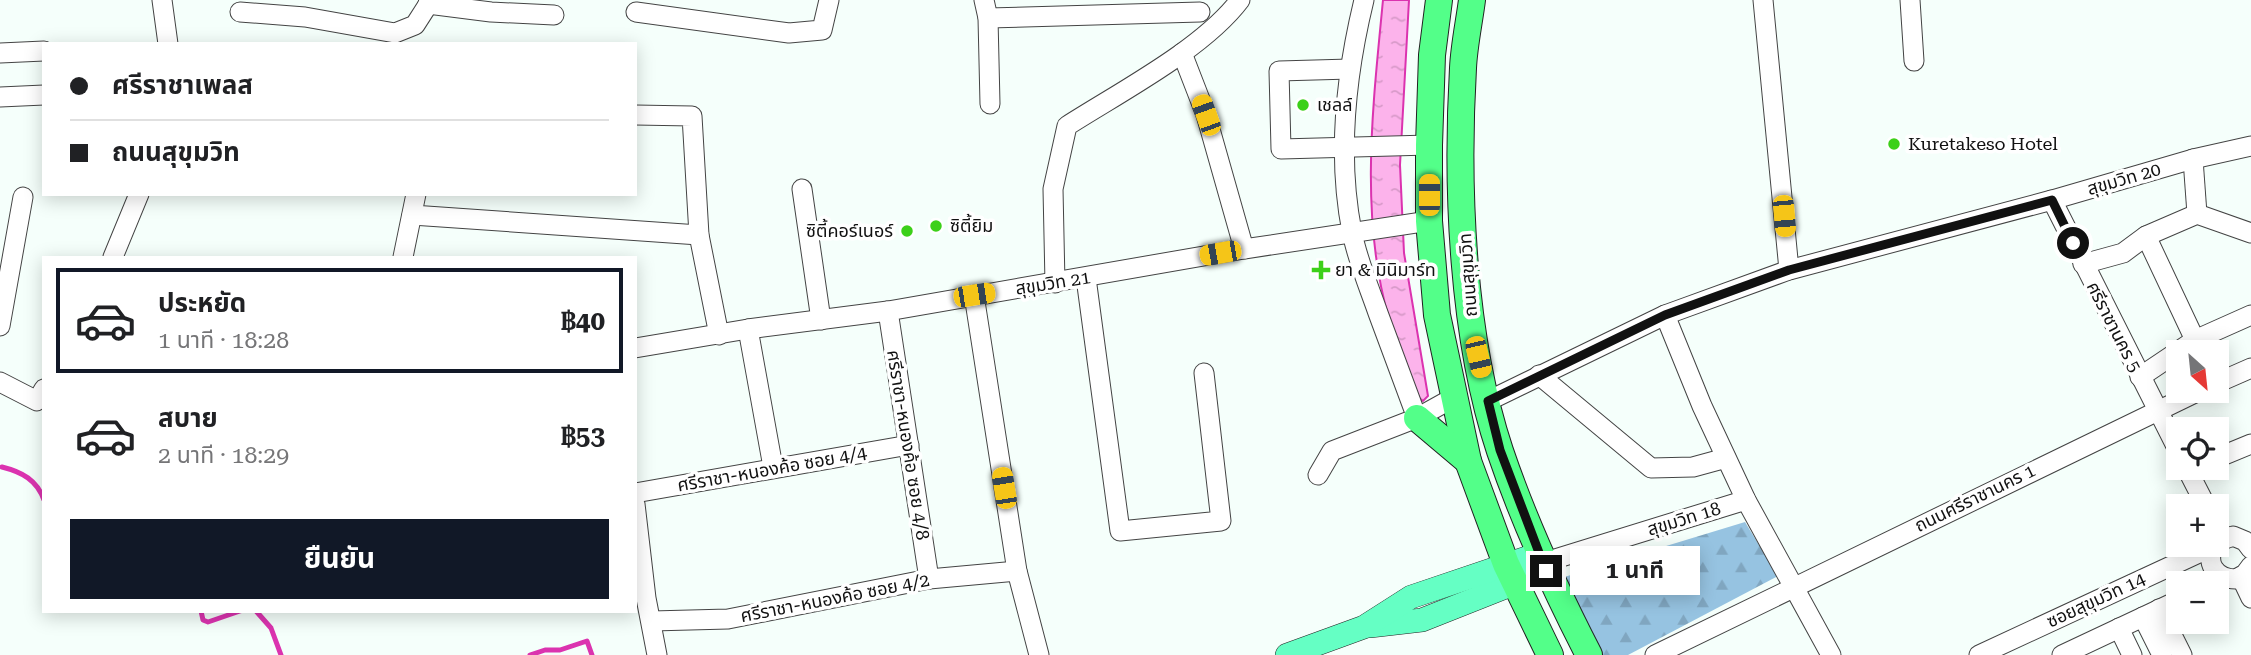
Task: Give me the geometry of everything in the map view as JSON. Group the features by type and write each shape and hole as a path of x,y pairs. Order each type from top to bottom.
{"highway":[{"name":"ถนนสุขุมวิท","path":"1439,0 1417,145 1417,222 1468,461 1510,574 1550,655"},
{"name":"ถนนสุขุมวิท","path":"1472,0 1463,67 1461,179 1473,335 1500,450 1542,562 1589,655"},
{"path":"1417,418 1468,461"}],"main road":[{"path":"1287,655 1364,627 1422,620 1510,574 1542,562"}],"street":[{"path":"162,0 168,42"},
{"path":"636,12 789,33 822,30 829,0"},
{"path":"1055,283 1053,189 1067,126 1182,53 1225,19 1240,0"},
{"path":"1364,0 1350,69 1345,146 1347,190 1361,231 1366,280 1417,418"},
{"path":"1763,0 1789,270"},
{"path":"1910,0 1914,61"},
{"path":"240,12 305,17 395,33 415,25 429,2 491,12 554,15"},
{"path":"990,104 986,9 1200,12"},
{"path":"0,53 42,51"},
{"path":"1182,53 1206,115 1244,249"},
{"path":"1350,69 1279,71 1281,149 1417,145"},
{"path":"0,97 42,95"},
{"path":"637,115 692,116 699,235 719,335"},
{"name":"สุขุมวิท 20","path":"1488,401 1665,315 1789,270 2052,200 2193,159 2251,146"},
{"path":"2193,159 2197,214"},
{"path":"802,188 821,320"},
{"path":"113,256 138,196"},
{"path":"403,256 416,196"},
{"path":"0,326 23,197"},
{"name":"ศรีราชานคร 5","path":"2052,200 2166,428"},
{"path":"2083,264 2123,253 2146,236 2197,214 2251,233"},
{"path":"412,215 699,235"},
{"name":"สุขุมวิท 21","path":"637,348 748,329 888,311 1417,222"},
{"path":"2146,236 2195,340 2251,315"},
{"path":"1086,278 1120,531 1221,521 1204,373"},
{"path":"974,295 1017,570 1039,655"},
{"name":"ศรีราชา-หนองค้อ ซอย 4/8","path":"888,311 929,579"},
{"path":"1665,315 1702,407 1746,500 1830,655"},
{"path":"748,329 773,467"},
{"path":"2140,377 2166,360"},
{"path":"2230,377 2251,368"},
{"path":"1539,375 1651,468 1693,467 1726,458"},
{"path":"0,382 37,401 42,392"},
{"path":"1318,475 1332,451 1417,418 1454,398"},
{"name":"ถนนศรีราชานคร 1","path":"1655,655 2172,403"},
{"path":"2229,453 2251,444"},
{"name":"ศรีราชา-หนองค้อ ซอย 4/4","path":"637,493 909,445"},
{"name":"สุขุมวิท 18","path":"1542,562 1746,500"},
{"path":"2229,539 2245,541 2251,549"},
{"path":"637,543 641,597 652,621 657,655"},
{"name":"ซอยสุขุมวิท 14","path":"1979,655 2015,647 2188,557"},
{"path":"2211,557 2211,565 2219,575 2233,576 2251,598"},
{"name":"ศรีราชา-หนองค้อ ซอย 4/2","path":"652,621 728,619 929,579 1017,570"},
{"name":"ซอยสุขุมวิท 14","path":"2075,652 2166,606"},
{"path":"2151,613 2162,655"},
{"path":"2151,613 2182,655"},
{"path":"2119,628 2132,655"}],"green space":[{"path":"1745,522 1778,576 1628,655 1602,655 1561,578"}],"water":[{"path":"1383,0 1409,0 1400,165 1404,253 1428,396 1423,401 1419,398 1389,319 1374,240 1371,160"}],"waterway":[{"path":"2,467 28,478 42,495"},
{"path":"201,613 203,620 208,622 234,613"},
{"path":"258,613 271,628 281,655"},
{"path":"530,655 545,650 560,650 587,641 592,655"}],"place":[{"name":"เชลล์","path":"1303,105"},
{"name":"Kuretakeso Hotel","path":"1894,144"},
{"name":"ซิตี้ยิม","path":"936,226"},
{"name":"ซิตี้คอร์เนอร์","path":"907,231"},
{"name":"ยา & มินิมาร์ท","path":"1321,270"}],"route":[{"path":"1546,571 1500,450 1488,401 1665,315 1789,270 2014,208 2052,200 2073,243"}]}
